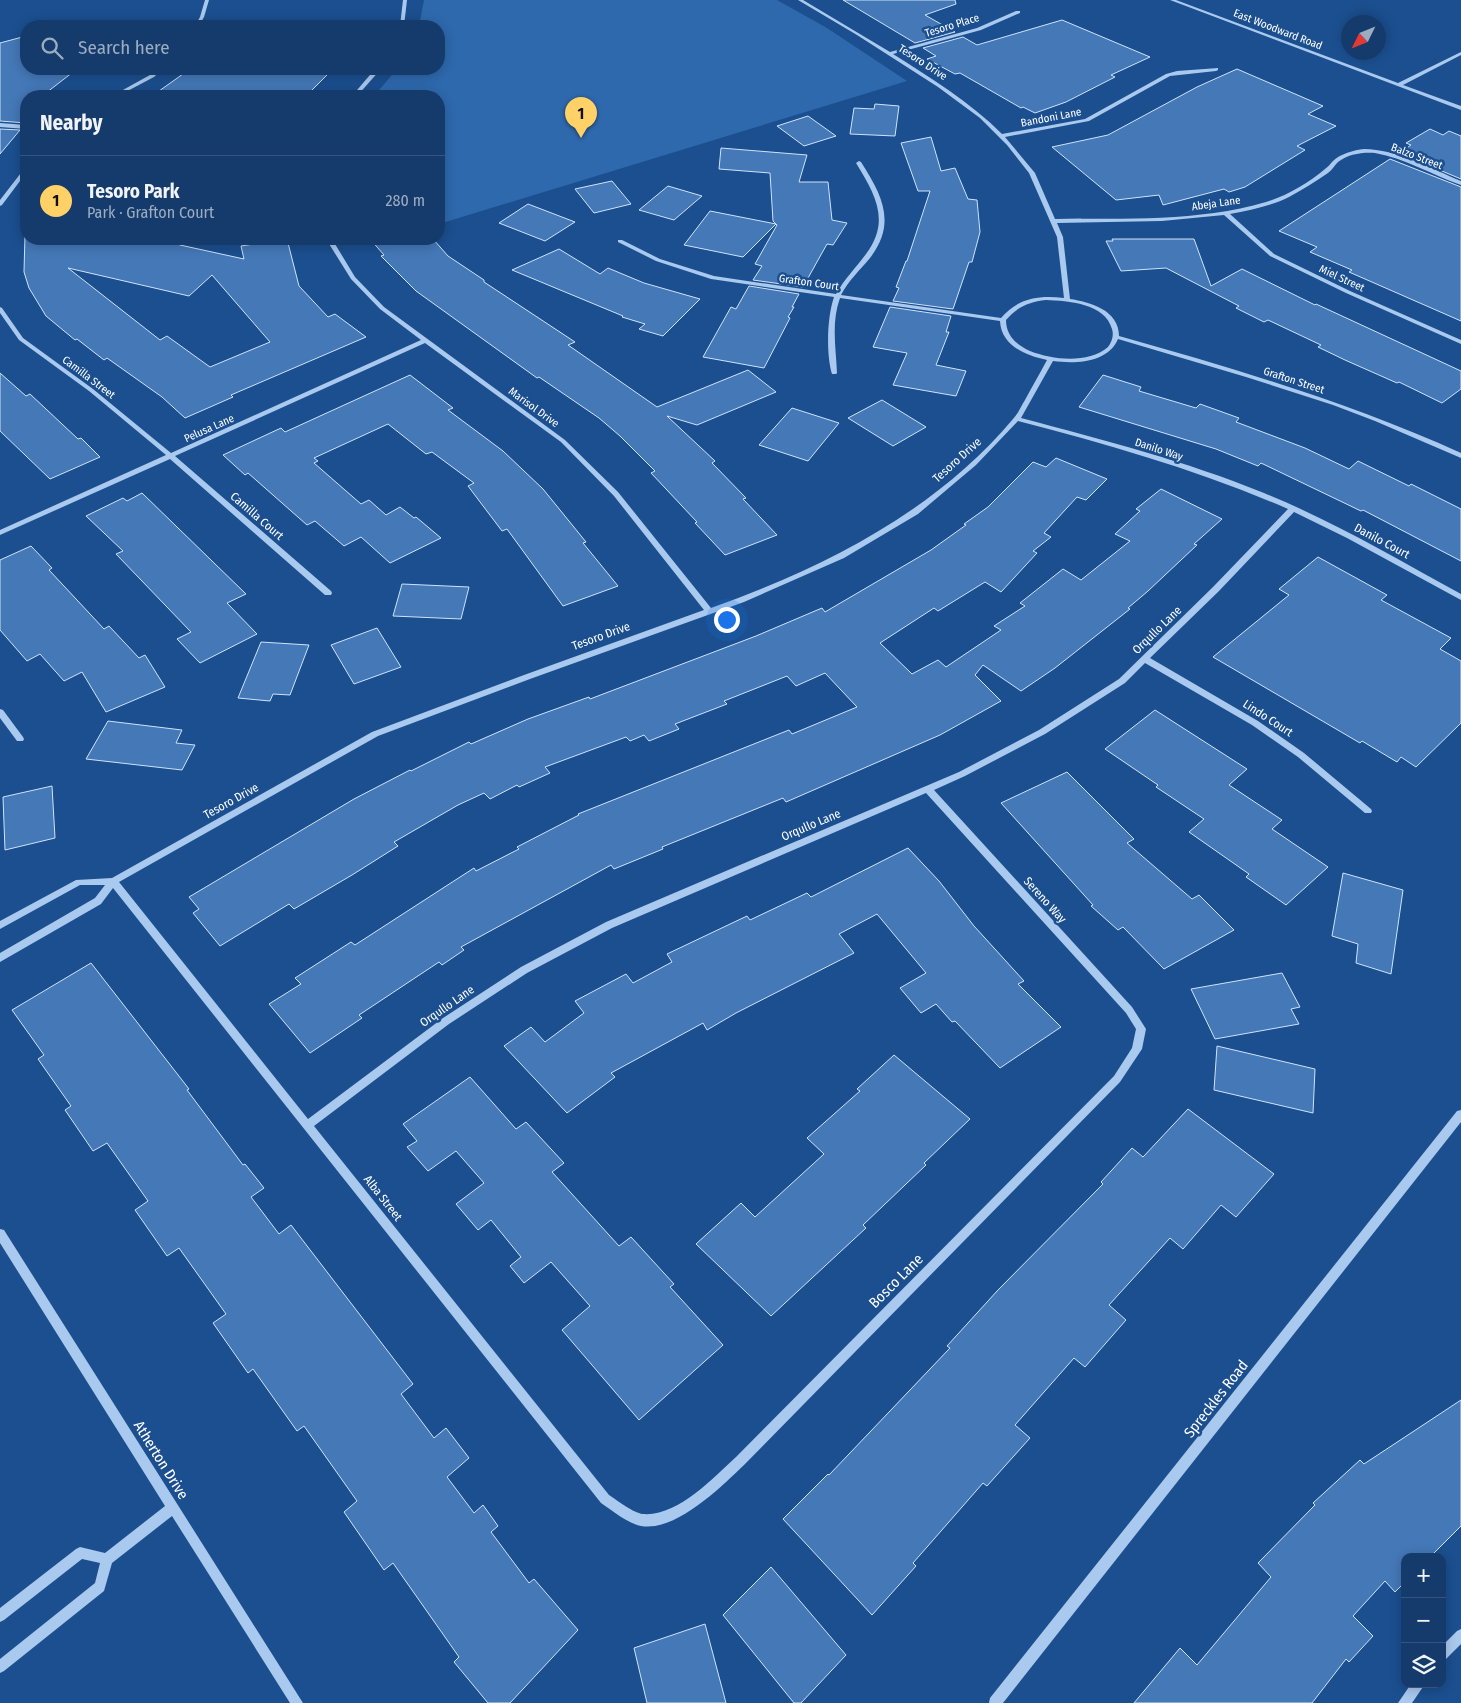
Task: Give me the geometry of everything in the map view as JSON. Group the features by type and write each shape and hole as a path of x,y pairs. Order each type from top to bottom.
{"street":[{"path":"200,20 207,0"},
{"path":"403,20 406,0"},
{"name":"Tesoro Drive","path":"800,0 890,54 961,101 982,117 1001,136 1032,173 1054,221 1060,237 1067,299"},
{"name":"East Woodward Road","path":"1172,0 1461,108"},
{"name":"Tesoro Place","path":"890,54 979,29 1018,12"},
{"path":"1398,85 1447,58 1461,48"},
{"path":"1447,58 1461,53"},
{"name":"Bandoni Lane","path":"1001,136 1088,120 1154,82 1178,73 1216,69"},
{"path":"126,90 153,75"},
{"path":"359,90 373,75"},
{"path":"0,125 20,127"},
{"name":"Abeja Lane","path":"1054,221 1175,218 1226,213 1277,200 1315,178 1346,155 1365,151"},
{"name":"Balzo Street","path":"1365,151 1378,152 1395,157 1461,183"},
{"path":"834,373 831,313 837,296 874,247 883,223 881,205 876,190 859,162"},
{"path":"0,204 20,178"},
{"name":"Miel Street","path":"1226,213 1272,254 1348,292 1461,342"},
{"name":"Grafton Court","path":"620,241 658,260 706,276 1003,320"},
{"name":"Marisol Drive","path":"334,245 353,278 382,308 563,441 616,494 709,611"},
{"path":"1046,298 1067,299 1085,303 1104,313 1115,326 1117,337 1110,348 1094,357 1073,361 1051,360 1032,354 1013,344 1004,333 1003,320 1011,308 1025,302 1046,298"},
{"name":"Camilla Street","path":"0,309 21,339 90,390 171,456"},
{"name":"Grafton Street","path":"1117,337 1310,395 1385,423 1461,456"},
{"name":"Pelusa Lane","path":"0,533 426,340"},
{"name":"Tesoro Drive","path":"0,958 98,902 113,881 375,734 741,600 841,556 915,512 974,464 1017,419 1051,360"},
{"name":"Danilo Way","path":"1017,419 1107,442 1208,475 1235,484 1292,509"},
{"name":"Camilla Court","path":"171,456 328,593"},
{"name":"Danilo Court","path":"1292,509 1326,524 1461,597"},
{"name":"Orqullo Lane","path":"309,1124 446,1021 524,970 609,925 962,774 1042,732 1122,681 1216,589 1292,509"},
{"name":"Lindo Court","path":"1145,659 1255,723 1301,755 1368,811"},
{"path":"0,712 20,739"},
{"name":"Sereno Way","path":"928,789 1073,950 1102,979 1129,1010 1141,1029"},
{"name":"Tesoro Drive","path":"0,925 79,882 113,881"},
{"name":"Alba Street","path":"113,881 309,1124 605,1499 641,1520"},
{"name":"Bosco Lane","path":"641,1520 673,1514 704,1494 740,1461 1117,1079 1137,1049 1141,1029"},
{"name":"Spreckles Road","path":"995,1703 1461,1114"},
{"name":"Atherton Drive","path":"0,1234 296,1703"},
{"path":"0,1667 100,1587 106,1559 172,1507"},
{"path":"0,1616 80,1553 106,1559"},
{"path":"1446,1651 1461,1635"},
{"path":"1404,1703 1416,1688"}],"shaded area":[{"path":"424,0 777,0 827,28 907,81 445,222 445,90 379,90 392,75 445,75 445,20 420,20"}],"building":[{"path":"843,0 955,0 956,4 925,15 955,32 915,43"},
{"path":"1062,20 1150,57 1111,75 1115,77 1066,102 1035,113 1023,107 1021,108 960,73 955,74 927,59 936,56 923,48 963,37 977,45"},
{"path":"20,38 20,75 69,75 50,90 20,90 20,123 0,121 0,43"},
{"path":"1237,69 1323,106 1308,114 1336,126 1297,146 1305,150 1245,187 1229,192 1224,189 1163,205 1159,195 1116,200 1052,147 1108,135 1197,87"},
{"path":"182,75 327,75 312,90 160,90"},
{"path":"875,104 899,106 895,136 850,134 854,108 874,109"},
{"path":"808,116 836,136 804,146 777,126"},
{"path":"0,129 20,130 0,154"},
{"path":"1430,129 1443,135 1449,131 1461,136 1461,179 1399,153 1411,145 1406,143"},
{"path":"931,137 941,171 955,168 968,199 977,200 980,232 972,262 969,262 953,309 893,301 899,288 896,287 907,261 930,191 918,191 901,143"},
{"path":"721,148 807,155 799,182 828,182 832,220 847,223 833,245 827,244 803,287 753,280 762,266 755,264 777,225 773,221 770,173 719,169"},
{"path":"1390,159 1461,187 1461,321 1349,272 1352,270 1310,252 1317,247 1279,231"},
{"path":"612,181 631,204 594,213 575,189"},
{"path":"668,186 702,196 674,220 639,210"},
{"path":"528,204 575,222 545,241 499,223"},
{"path":"710,211 776,224 743,257 684,245"},
{"path":"1112,239 1194,239 1211,286 1242,269 1315,305 1461,371 1461,389 1442,403 1399,382 1397,383 1345,360 1318,347 1321,345 1268,320 1264,322 1236,308 1239,306 1166,268 1121,271 1106,241 1113,241"},
{"path":"25,245 180,245 244,259 241,246 289,245 299,286 328,317 335,314 366,337 231,395 233,397 185,418 162,397 107,358 104,360 77,339 75,340 46,316 29,288 24,272","holes":["68,268 189,296 212,275 270,342 210,367 167,336 160,340"]},
{"path":"375,245 438,245 448,256 484,280 484,282 575,342 568,345 657,407 748,370 776,392 697,425 667,416 715,461 712,463 746,498 743,499 777,535 725,555 651,473 655,471 620,436 599,418 539,377 537,378 416,291 381,256 384,255"},
{"path":"559,249 600,274 608,268 644,283 700,299 663,336 639,329 645,324 622,317 512,270"},
{"path":"749,286 799,294 788,317 790,318 764,368 703,357 731,307 736,309"},
{"path":"890,307 951,316 946,332 949,332 936,365 966,371 956,396 893,385 907,353 873,347"},
{"path":"0,373 26,396 30,394 100,457 50,479 0,431"},
{"path":"410,375 453,408 448,410 503,451 543,489 586,542 583,543 618,586 563,606 507,529 502,531 468,486 474,483 432,452 426,454 388,424 314,458 318,461 314,463 361,504 369,500 386,515 400,507 414,518 416,517 441,538 390,563 361,537 344,546 315,521 307,525 248,473 245,475 223,455 281,428 285,432"},
{"path":"1103,375 1141,387 1139,391 1196,408 1200,404 1239,418 1236,422 1305,448 1349,469 1358,461 1409,486 1411,484 1461,509 1461,561 1363,510 1361,511 1261,463 1258,466 1216,449 1079,407"},
{"path":"882,400 926,427 893,446 848,418"},
{"path":"792,408 839,423 808,461 759,445"},
{"path":"1056,458 1107,479 1086,500 1077,497 1044,533 1051,537 1033,551 1037,553 1001,592 985,582 938,611 934,608 880,643 912,674 938,660 946,667 1001,630 994,626 1025,606 1020,603 1063,569 1081,580 1130,541 1115,534 1140,511 1136,509 1161,489 1222,519 1194,544 1197,545 1128,608 1130,609 1055,668 1021,691 983,665 975,675 1001,701 940,735 786,802 783,798 662,847 663,849 614,869 611,865 461,947 464,950 442,965 439,962 359,1015 362,1018 310,1053 269,1004 301,984 295,978 351,942 355,945 474,868 476,871 519,849 517,847 578,814 789,730 792,734 857,707 825,673 796,686 787,676 724,701 727,704 675,724 679,729 649,741 644,735 630,741 626,737 545,767 550,773 519,787 517,785 490,799 484,793 458,805 394,842 398,846 352,875 294,909 289,904 220,946 193,913 199,909 189,897 354,799 410,770 469,742 471,744 528,719 589,697 590,699 756,636 822,608 825,612 931,550 966,525 964,524 988,507 1033,462 1046,467"},
{"path":"142,493 246,594 227,603 257,634 200,663 177,639 191,632 116,554 123,551 86,516 123,498 127,501"},
{"path":"31,546 52,568 49,570 104,629 109,626 139,658 145,655 165,687 106,712 82,672 64,681 40,654 27,661 0,630 0,560"},
{"path":"1318,557 1387,595 1381,600 1451,638 1440,649 1461,661 1461,723 1416,767 1401,757 1397,762 1362,741 1360,743 1213,657 1289,595 1279,589"},
{"path":"402,584 469,587 461,619 393,616"},
{"path":"377,628 401,667 354,684 331,645"},
{"path":"261,642 309,645 290,695 273,694 270,701 238,698"},
{"path":"1155,710 1247,769 1229,785 1282,820 1272,829 1328,867 1286,905 1246,877 1249,874 1189,832 1204,819 1156,787 1158,785 1105,749"},
{"path":"108,721 182,730 176,743 195,745 182,770 86,759"},
{"path":"1067,772 1134,839 1127,843 1192,899 1199,895 1234,930 1164,969 1123,927 1118,930 1091,906 1093,905 1001,803"},
{"path":"52,786 55,838 5,850 3,797"},
{"path":"908,848 939,881 974,926 1024,981 1018,984 1061,1027 1000,1068 936,1004 921,1013 900,988 926,973 877,914 839,934 854,953 736,1013 707,1030 703,1023 611,1073 615,1077 567,1113 504,1046 531,1027 545,1042 584,1013 575,1001 626,974 633,983 672,962 667,954 747,916 750,920 807,893 811,897"},
{"path":"1343,873 1403,890 1391,974 1356,963 1358,944 1332,936"},
{"path":"91,963 189,1089 187,1090 243,1165 245,1164 264,1188 251,1197 279,1234 291,1225 413,1384 401,1394 434,1438 446,1428 469,1458 447,1477 474,1513 483,1505 498,1526 491,1532 529,1583 534,1579 578,1630 510,1703 488,1703 454,1662 459,1657 393,1563 384,1570 344,1512 357,1501 304,1426 297,1431 253,1369 248,1373 213,1323 226,1314 179,1248 167,1256 135,1210 148,1201 107,1143 93,1151 65,1110 71,1106 38,1059 44,1055 12,1010"},
{"path":"1282,973 1300,1007 1291,1009 1299,1024 1215,1039 1191,989"},
{"path":"1217,1046 1315,1069 1313,1113 1214,1090"},
{"path":"894,1055 970,1119 924,1163 926,1165 863,1225 866,1228 771,1316 696,1244 741,1203 755,1217 824,1154 807,1138 860,1091 857,1089"},
{"path":"470,1077 516,1129 526,1122 564,1163 552,1172 619,1246 631,1237 674,1284 670,1287 723,1345 639,1420 562,1330 590,1306 551,1262 524,1283 510,1266 521,1257 491,1220 478,1230 456,1204 484,1183 456,1151 428,1171 407,1147 417,1141 403,1124"},
{"path":"1188,1109 1274,1174 1236,1217 1221,1205 1183,1249 1170,1238 1109,1305 1126,1320 1085,1367 1074,1358 1015,1425 1030,1438 987,1486 983,1483 913,1563 916,1566 872,1615 783,1519 829,1475 950,1348 947,1346 998,1290 1103,1184 1101,1182 1132,1148 1143,1157"},
{"path":"1461,1400 1461,1526 1434,1553 1401,1553 1401,1586 1395,1592 1385,1581 1353,1616 1373,1636 1349,1662 1346,1659 1312,1703 1134,1703 1180,1648 1197,1665 1271,1577 1258,1563 1315,1505 1313,1503 1360,1460 1364,1464"},
{"path":"771,1567 846,1655 801,1703 794,1703 723,1615"},
{"path":"705,1624 726,1703 647,1703 634,1648"}],"place":[{"name":"Tesoro Park","path":"581,138"}]}
